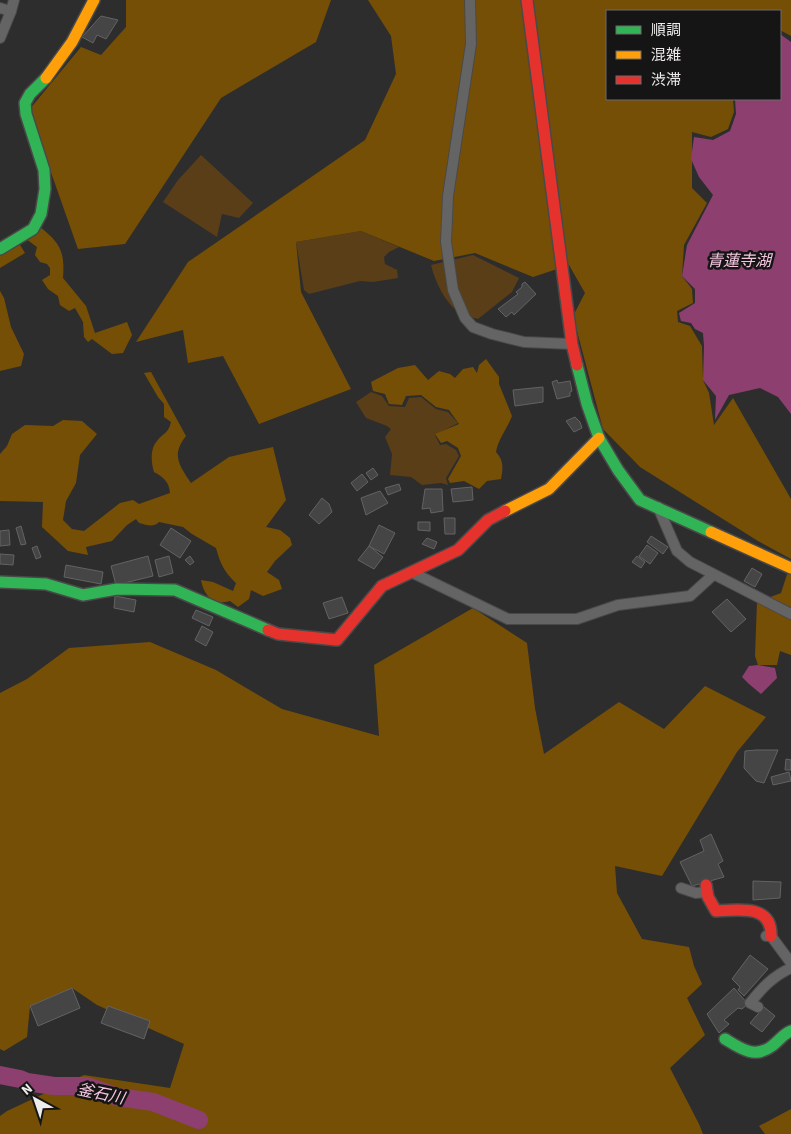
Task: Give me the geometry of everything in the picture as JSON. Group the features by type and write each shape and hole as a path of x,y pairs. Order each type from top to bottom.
{"street":[{"path":"0,38 14,0"},
{"path":"0,249 33,229 41,214 45,189 44,170 26,114 25,103 30,94 51,72 72,42 94,0"},
{"path":"470,0 471,44 448,196 446,242 453,290 465,318 473,327 524,342 572,344"},
{"path":"527,0 572,344 584,393 599,438 640,500 791,568"},
{"path":"0,8 11,11"},
{"path":"0,582 46,584 83,595 117,588 175,590 278,634 337,640 382,586 458,550 488,520 549,489 599,438"},
{"path":"658,508 677,551 690,562 791,614"},
{"path":"412,572 508,620 577,618 618,605 690,596 713,575"},
{"path":"681,888 696,892 707,888 711,905 716,911 762,913 769,918 773,930 768,936 791,963"},
{"path":"758,1007 750,1003 766,984 781,972 791,968"},
{"path":"725,1039 748,1053 760,1053 773,1045 782,1034 791,1031"}],"shaded area":[{"path":"126,0 331,0 316,42 221,98 125,244 78,249 29,110 81,47 101,55 126,27"},
{"path":"368,0 791,0 791,36 781,31 781,10 606,10 606,100 733,100 734,112 728,129 711,137 692,132 692,188 707,203 684,245 682,276 692,289 693,303 677,311 678,322 690,326 702,346 703,380 709,393 714,425 733,398 791,499 791,559 758,541 640,467 603,429 573,316 585,293 569,265 533,277 475,253 434,261 361,231 296,242 301,292 351,389 259,424 223,356 188,363 183,330 136,342 188,262 365,140 396,74 391,36"},
{"path":"201,155 253,203 239,218 222,214 217,237 163,202 178,180"},
{"path":"40,227 60,248 63,261 63,278 86,306 95,333 127,322 132,335 123,353 112,354 92,339 88,342 84,337 83,322 75,308 69,311 60,305 58,296 48,289 42,280 50,275 50,268 47,264 40,262 35,255 37,247 26,239"},
{"path":"361,231 399,247 384,257 385,264 397,270 398,278 373,282 360,281 309,294 304,290 296,242"},
{"path":"14,235 25,253 0,268 0,244"},
{"path":"473,255 519,278 512,292 478,319 461,313 449,303 438,285 431,265"},
{"path":"0,291 4,298 11,327 24,354 21,366 0,371"},
{"path":"486,359 499,377 499,384 512,416 496,452 502,465 501,479 487,481 479,489 464,481 450,483 448,479 461,456 458,448 447,441 441,443 435,434 459,424 449,410 436,407 421,395 406,396 402,405 389,404 385,394 373,391 371,382 398,368 415,365 428,380 439,371 450,374 455,378 463,369 473,367 477,373 479,365"},
{"path":"151,372 186,436 179,449 178,460 191,483 229,457 273,447 286,500 266,527 280,530 290,538 292,545 275,561 267,572 279,580 282,589 263,596 251,590 249,599 238,607 230,601 214,601 204,591 201,580 213,582 233,591 236,583 223,567 216,548 183,527 159,522 154,525 147,525 139,523 136,519 127,525 112,541 86,547 88,555 68,551 42,527 43,502 0,501 0,454 7,446 12,434 25,425 53,426 63,420 82,421 97,434 80,455 76,483 66,501 63,520 72,529 84,531 120,503 133,500 139,504 170,493 167,482 154,472 152,464 152,452 155,444 167,431 171,422 164,417 164,404 144,373"},
{"path":"371,392 382,396 389,406 405,407 409,398 421,397 436,409 448,412 458,423 435,435 440,445 446,444 456,450 459,456 446,478 448,485 441,483 422,485 411,477 390,475 392,454 385,437 391,429 366,418 356,402"},
{"path":"791,562 791,655 780,651 777,665 758,665 755,656 757,602 781,593"},
{"path":"473,608 527,643 535,708 544,754 619,702 664,729 705,686 766,717 737,752 662,876 615,866 617,893 642,939 689,947 694,966 702,984 687,998 705,1035 670,1068 703,1134 0,1134 0,1116 7,1111 84,1075 170,1088 184,1044 97,1005 72,988 30,1006 27,1037 4,1051 0,1049 0,693 27,679 69,648 150,642 216,670 282,709 379,736 374,665"},
{"path":"791,1109 791,1134 765,1134 759,1126"}],"water":[{"name":"青蓮寺湖","path":"781,35 791,42 791,414 778,397 760,388 729,395 715,420 716,396 703,380 703,333 695,329 691,323 681,321 679,313 695,303 695,289 682,276 687,245 713,195 699,177 691,159 694,137 713,140 730,131 736,114 735,100 781,100"},
{"path":"758,665 775,668 777,678 761,694 742,677 749,666"}],"building":[{"path":"101,16 118,20 106,39 97,35 93,43 82,37"},
{"path":"525,282 536,294 514,315 512,312 506,317 498,309 518,294 516,292"},
{"path":"557,380 558,383 570,381 572,391 570,396 557,399 552,382"},
{"path":"543,387 543,402 515,406 513,390"},
{"path":"575,417 580,422 582,428 574,432 566,421"},
{"path":"373,468 378,475 371,480 366,473"},
{"path":"362,474 368,482 357,491 351,483"},
{"path":"399,484 401,490 388,495 385,488"},
{"path":"472,487 473,500 453,502 451,489"},
{"path":"425,489 442,489 443,511 431,513 430,508 422,509"},
{"path":"380,491 388,503 366,515 361,498"},
{"path":"322,498 329,504 332,512 319,524 309,515"},
{"path":"444,518 455,518 455,534 445,534"},
{"path":"418,522 430,522 430,531 418,530"},
{"path":"379,525 395,533 384,554 369,546"},
{"path":"21,526 26,544 21,545 16,528"},
{"path":"171,528 191,541 180,558 160,545"},
{"path":"9,530 10,545 0,546 0,531"},
{"path":"651,536 668,547 663,554 647,542"},
{"path":"427,538 437,542 434,549 422,544"},
{"path":"647,545 658,553 650,564 639,556"},
{"path":"37,546 41,557 36,559 32,548"},
{"path":"369,546 383,557 374,569 358,560"},
{"path":"0,554 14,555 13,565 0,564"},
{"path":"148,556 153,576 116,585 111,566"},
{"path":"169,556 173,573 159,577 155,560"},
{"path":"190,556 194,562 190,565 185,560"},
{"path":"637,556 645,562 641,568 632,562"},
{"path":"66,565 103,572 101,584 64,577"},
{"path":"752,568 762,574 755,587 744,581"},
{"path":"115,596 136,600 134,612 114,608"},
{"path":"342,597 348,613 329,619 323,603"},
{"path":"727,599 746,619 731,632 712,612"},
{"path":"196,610 213,617 209,626 192,618"},
{"path":"202,626 213,632 206,646 195,640"},
{"path":"778,750 764,783 756,781 744,768 745,751"},
{"path":"786,759 791,760 791,770 785,770"},
{"path":"789,772 791,781 773,785 771,777"},
{"path":"711,834 723,861 718,864 724,877 692,886 680,862 704,851 700,840"},
{"path":"753,881 781,882 780,898 753,900"},
{"path":"750,955 768,969 744,996 738,990 740,987 732,979"},
{"path":"72,988 80,1008 38,1026 30,1006"},
{"path":"734,988 748,1004 742,1009 738,1008 724,1020 729,1024 719,1033 707,1014"},
{"path":"108,1006 150,1021 144,1039 101,1023"},
{"path":"764,1007 775,1016 762,1032 750,1023"}],"waterway":[{"name":"釜石川","path":"0,1075 54,1086 87,1086 118,1097 153,1102 199,1120"}],"traffic: fast":[{"path":"0,249 33,229 41,214 45,189 44,170 26,114 25,103 30,94 46,78"},
{"path":"577,365 587,404 599,438 618,470 640,500 711,532"},
{"path":"0,582 46,584 83,595 117,589 175,590 268,630"},
{"path":"725,1039 742,1049 760,1052 772,1046 791,1031"}],"traffic: slow":[{"path":"46,78 72,42 94,0"},
{"path":"505,511 549,489 599,438"},
{"path":"711,532 791,568"}],"traffic: jam":[{"path":"527,0 572,344 577,365"},
{"path":"268,630 278,634 337,640 382,586 458,550 488,520 505,511"},
{"path":"706,885 708,897 716,911 744,910 760,914 766,918 770,926 771,936"}]}
